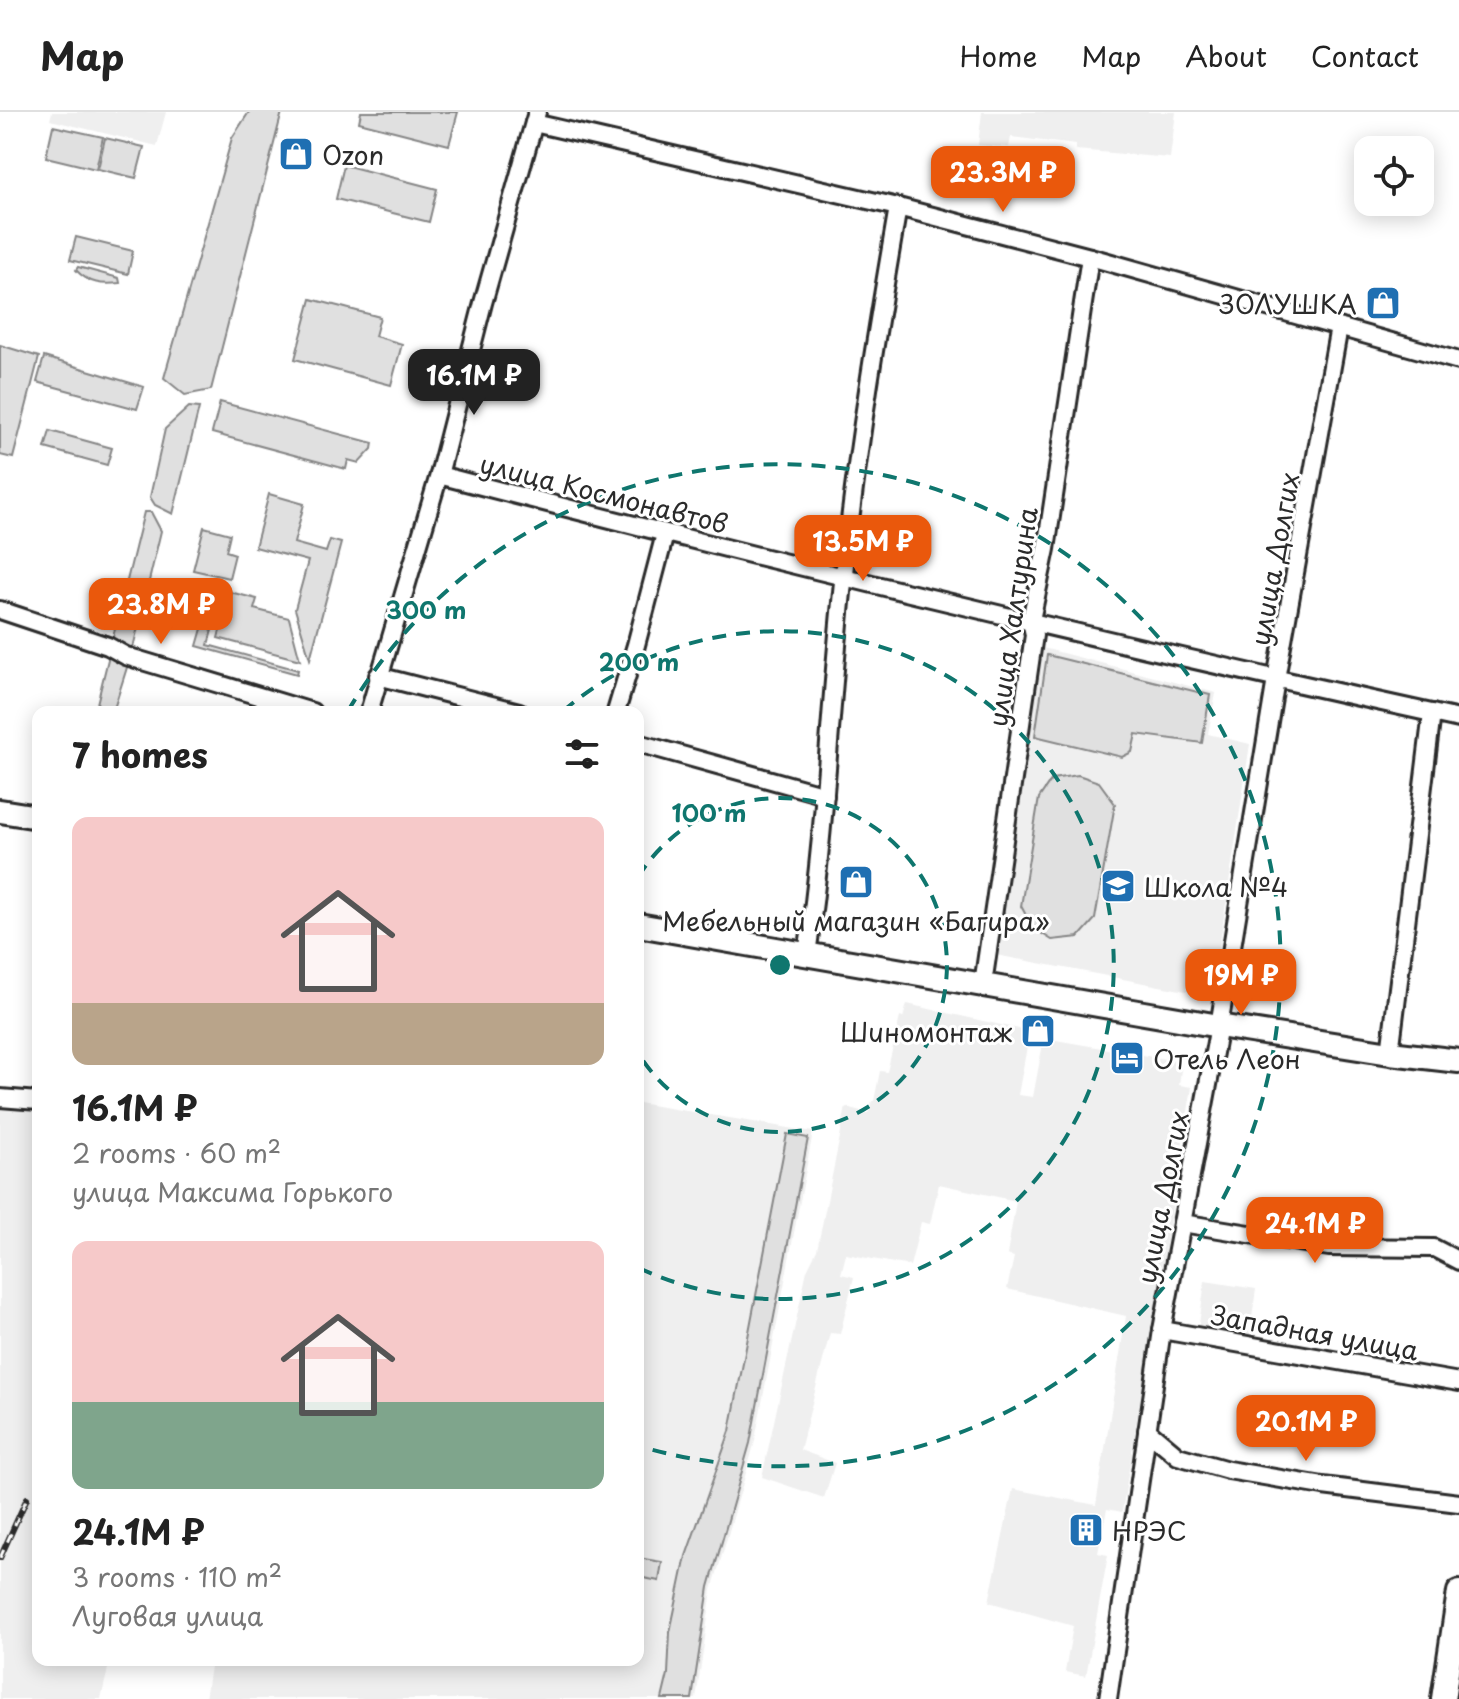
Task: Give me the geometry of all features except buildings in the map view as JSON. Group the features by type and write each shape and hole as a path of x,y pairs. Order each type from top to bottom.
{"main road":[{"path":"0,811 32,816"},
{"path":"644,926 1219,1026 1459,1061"},
{"path":"1443,1699 1459,1592"}],"street":[{"path":"370,706 439,475 483,303 536,118 1090,257 1459,361"},
{"path":"807,954 825,795 843,576 867,387 898,207"},
{"name":"улица Халтурина","path":"983,984 1034,635 1031,620 1046,549 1090,257"},
{"name":"улица Долгих","path":"1108,1699 1162,1330 1219,1026 1276,679 1339,327"},
{"name":"улица Космонавтов","path":"439,475 665,534 1276,679 1459,719"},
{"path":"618,706 665,534"},
{"path":"0,610 95,642 126,656 292,706"},
{"path":"378,676 496,706"},
{"path":"1390,1053 1432,713"},
{"path":"644,745 825,795"},
{"path":"0,1098 32,1101"},
{"path":"1182,1223 1329,1247 1434,1248 1459,1261"},
{"name":"Западная улица","path":"1162,1330 1459,1382"},
{"path":"1147,1430 1178,1456 1228,1470 1323,1486 1459,1503"}],"shaded area":[{"path":"52,112 166,112 157,146 50,120"},
{"path":"249,112 282,112 211,390 185,395 164,378 232,138"},
{"path":"361,112 458,112 449,145 359,122"},
{"path":"982,112 1176,112 1170,158 1076,150 1076,145 1011,137 1009,147 978,145"},
{"path":"53,126 103,137 96,169 46,157"},
{"path":"105,138 144,147 136,178 98,169"},
{"path":"344,165 437,189 429,222 336,199"},
{"path":"76,237 133,251 128,274 70,260"},
{"path":"78,267 119,278 120,283 91,281 76,270"},
{"path":"311,299 380,317 375,336 402,344 391,385 295,359"},
{"path":"0,345 39,357 13,458 0,455"},
{"path":"44,357 144,387 137,409 37,382"},
{"path":"220,402 373,443 372,449 359,463 348,460 346,469 212,433"},
{"path":"189,407 199,408 173,514 155,505 150,497 165,429"},
{"path":"50,431 112,448 107,465 45,448"},
{"path":"269,494 304,504 294,543 326,552 330,540 341,543 310,659 295,609 308,561 255,547"},
{"path":"144,512 151,512 161,531 132,652 112,641"},
{"path":"204,527 230,534 226,551 235,554 229,578 193,570"},
{"path":"214,587 223,589 208,645 298,670 297,674 197,646"},
{"path":"230,592 257,599 254,609 289,618 300,660 218,638"},
{"name":"Школа №4","path":"1043,648 1216,693 1208,734 1250,744 1212,996 996,955"},
{"path":"110,651 129,661 115,706 96,706"},
{"path":"1047,655 1210,695 1202,743 1136,734 1132,752 1122,757 1035,736"},
{"path":"1078,775 1099,782 1115,804 1095,919 1079,937 1052,940 1033,928 1021,906 1039,798 1052,779"},
{"path":"907,1004 1019,1029 1029,1036 1018,1095 1033,1097 1044,1038 1182,1062 1179,1085 1192,1087 1122,1512 1107,1509 1098,1553 1108,1555 1086,1676 1065,1672 1073,1626 989,1602 1013,1489 1096,1505 1126,1316 1007,1289 1014,1257 1007,1255 1016,1201 939,1184 930,1224 921,1222 910,1266 846,1254 841,1274 854,1277 840,1334 830,1333 800,1450 835,1463 824,1498 762,1477 807,1270 817,1250 846,1107 868,1113 874,1101 880,1071 887,1072 900,1017 903,1018"},
{"path":"644,1104 813,1132 754,1445 712,1590 696,1699 205,1699 210,1666 644,1666"},
{"path":"0,1107 32,1112 32,1666 109,1666 101,1699 0,1699"},
{"path":"787,1134 808,1138 750,1443 709,1587 692,1699 662,1699 668,1674 670,1632 686,1556 730,1431"},
{"path":"1205,1281 1256,1289 1249,1340 1198,1331"},
{"path":"644,1559 662,1562 659,1581 644,1578"}],"railway":[{"path":"0,1558 27,1498"}],"place":[{"name":"Ozon","path":"296,154"},
{"name":"ЗОЛУШКА","path":"1383,303"},
{"name":"Мебельный магазин «Багира»","path":"856,882"},
{"name":"Школа №4","path":"1118,886"},
{"name":"Шиномонтаж","path":"1038,1031"},
{"name":"Отель Леон","path":"1127,1058"},
{"name":"НРЭС","path":"1086,1530"}]}
